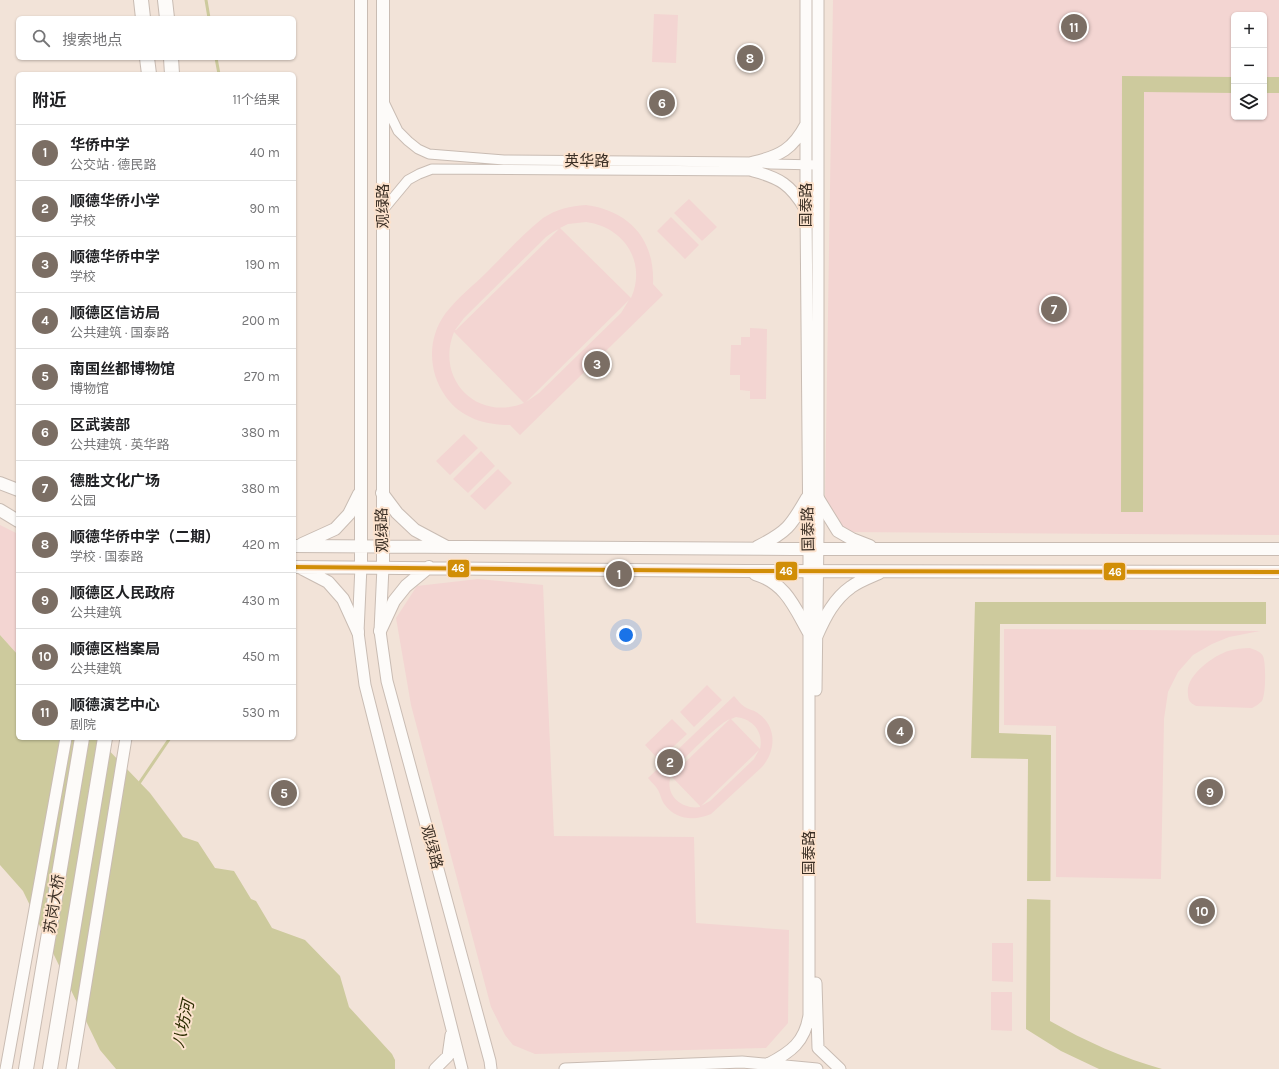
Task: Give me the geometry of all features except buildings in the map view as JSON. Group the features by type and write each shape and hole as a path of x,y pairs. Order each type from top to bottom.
{"highway":[{"path":"141,0 143,16"},
{"path":"165,0 167,16"},
{"path":"147,60 149,72"},
{"path":"171,60 172,72"},
{"name":"苏岗大桥","path":"26,1069 82,740"},
{"name":"苏岗大桥","path":"50,1069 105,740"}],"main road":[{"name":"观绿路","path":"361,0 361,566"},
{"name":"观绿路","path":"383,0 383,567"},
{"path":"0,482 16,489"},
{"path":"296,546 335,529 349,514 360,493"},
{"path":"382,493 397,513 415,530 446,546"},
{"path":"753,548 776,537 788,528 812,497 838,531 852,539 876,549"},
{"path":"0,510 16,520"},
{"path":"296,546 1279,550"},
{"path":"296,567 361,566 746,571 1279,572"},
{"path":"296,567 328,582 343,599 358,632"},
{"path":"380,631 394,602 406,586 429,567"},
{"path":"746,571 764,577 781,588 813,633 841,596 852,587 882,571"}],"street":[{"name":"国泰路","path":"806,0 806,210 813,549 814,889 818,1048 840,1069"},
{"name":"国泰路","path":"812,497 818,168 818,0"},
{"name":"英华路","path":"383,101 398,130 418,149 429,154 504,160 753,166"},
{"path":"753,166 768,158 780,154 791,146 799,137 807,121"},
{"name":"英华路","path":"383,210 408,180 432,169 753,166 771,164 818,168"},
{"path":"753,166 788,186 797,194 806,210"},
{"name":"观绿路","path":"361,566 358,632 365,685 462,1069"},
{"name":"观绿路","path":"383,567 380,631 387,681 492,1069"},
{"name":"国泰路","path":"768,1064 788,1053 799,1042 804,1032 809,1015 813,633"},
{"path":"6,1069 66,740"},
{"path":"72,1067 126,740"},
{"path":"435,1069 448,1056 452,1031"},
{"path":"566,1069 725,1062 768,1064 817,1069"}],"shaded area":[{"path":"833,0 1279,0 1279,535 845,532 825,501"},
{"path":"654,14 678,15 676,63 652,62"},
{"path":"689,199 717,227 702,241 674,213"},
{"path":"586,205 602,208 615,214 627,221 637,230 650,254 653,284 663,295 520,435 510,425 483,422 466,415 446,397 436,377 432,356 435,334 439,324 455,302 543,218 564,208","holes":["586,222 600,225 611,231 629,248 634,259 636,272 635,285 631,298 560,228 568,224","559,229 455,330 464,318 546,237","629,300 621,313 539,393 526,402","454,332 524,403 507,407 491,407 476,401 464,392 455,380 450,366 450,349"]},
{"path":"671,217 699,245 685,259 657,231"},
{"path":"750,328 767,329 766,399 750,399 750,391 740,390 740,375 730,375 731,345 741,345 741,337 750,337"},
{"path":"464,434 478,448 450,475 436,461"},
{"path":"481,451 495,466 468,493 453,479"},
{"path":"498,469 512,483 485,510 470,496"},
{"path":"0,525 16,533 16,653 0,635"},
{"path":"478,579 543,585 554,836 694,837 696,923 789,930 788,1023 766,1048 535,1054 513,1045 505,1035 491,1007 411,705 396,618 417,586"},
{"path":"1004,629 1260,631 1229,637 1212,644 1193,655 1178,672 1168,692 1164,719 1161,879 1056,877 1056,726 1004,725"},
{"path":"1250,648 1260,653 1264,660 1265,686 1261,702 1252,708 1196,706 1190,701 1188,698 1188,687 1195,674 1201,668 1215,657 1228,651"},
{"path":"707,685 722,700 694,727 680,712"},
{"path":"734,696 748,709 756,712 765,719 772,732 772,747 767,761 711,814 699,818 686,818 675,814 665,805 657,788 648,778","holes":["736,717 742,718 756,727 760,737 760,749 731,719","730,719 671,775 680,763 698,745","759,750 754,759 710,801 701,806","671,776 700,807 681,804 672,795 669,783"]},
{"path":"672,719 687,734 659,760 645,745"},
{"path":"992,943 1013,943 1013,982 992,981"},
{"path":"991,992 1012,992 1012,1031 991,1030"}],"water":[{"path":"1122,76 1231,77 1231,93 1144,92 1143,512 1121,512"},
{"path":"1267,77 1279,77 1279,93 1267,93"},
{"path":"975,602 1279,602 1279,624 1000,624 999,733 1051,735 1050,1021 1104,1048 1133,1060 1162,1069 1099,1069 1061,1051 1026,1029 1028,759 971,758"},
{"name":"八坊河","path":"0,635 16,653 16,740 99,740 150,793 183,837 198,842 215,868 234,871 251,899 256,901 272,928 305,940 340,976 349,1007 392,1054 395,1060 395,1069 116,1069 100,1050 23,891 0,865"}],"pier":[{"path":"1266,600 1279,600 1279,626 1266,626"},
{"path":"1025,881 1052,881 1052,900 1025,899"}],"waterway":[{"path":"206,0 209,16"},
{"path":"216,60 219,72"},
{"path":"138,785 169,740"}],"transit line":[{"name":"46","path":"296,567 746,571 1279,572"}],"place":[{"name":"顺德演艺中心","path":"1074,27"},
{"name":"顺德华侨中学（二期）","path":"750,58"},
{"name":"区武装部","path":"662,103"},
{"name":"德胜文化广场","path":"1054,309"},
{"name":"顺德华侨中学","path":"597,364"},
{"name":"华侨中学","path":"619,574"},
{"name":"顺德区信访局","path":"900,731"},
{"name":"顺德华侨小学","path":"670,762"},
{"name":"顺德区人民政府","path":"1210,792"},
{"name":"南国丝都博物馆","path":"284,793"},
{"name":"顺德区档案局","path":"1202,911"}]}
